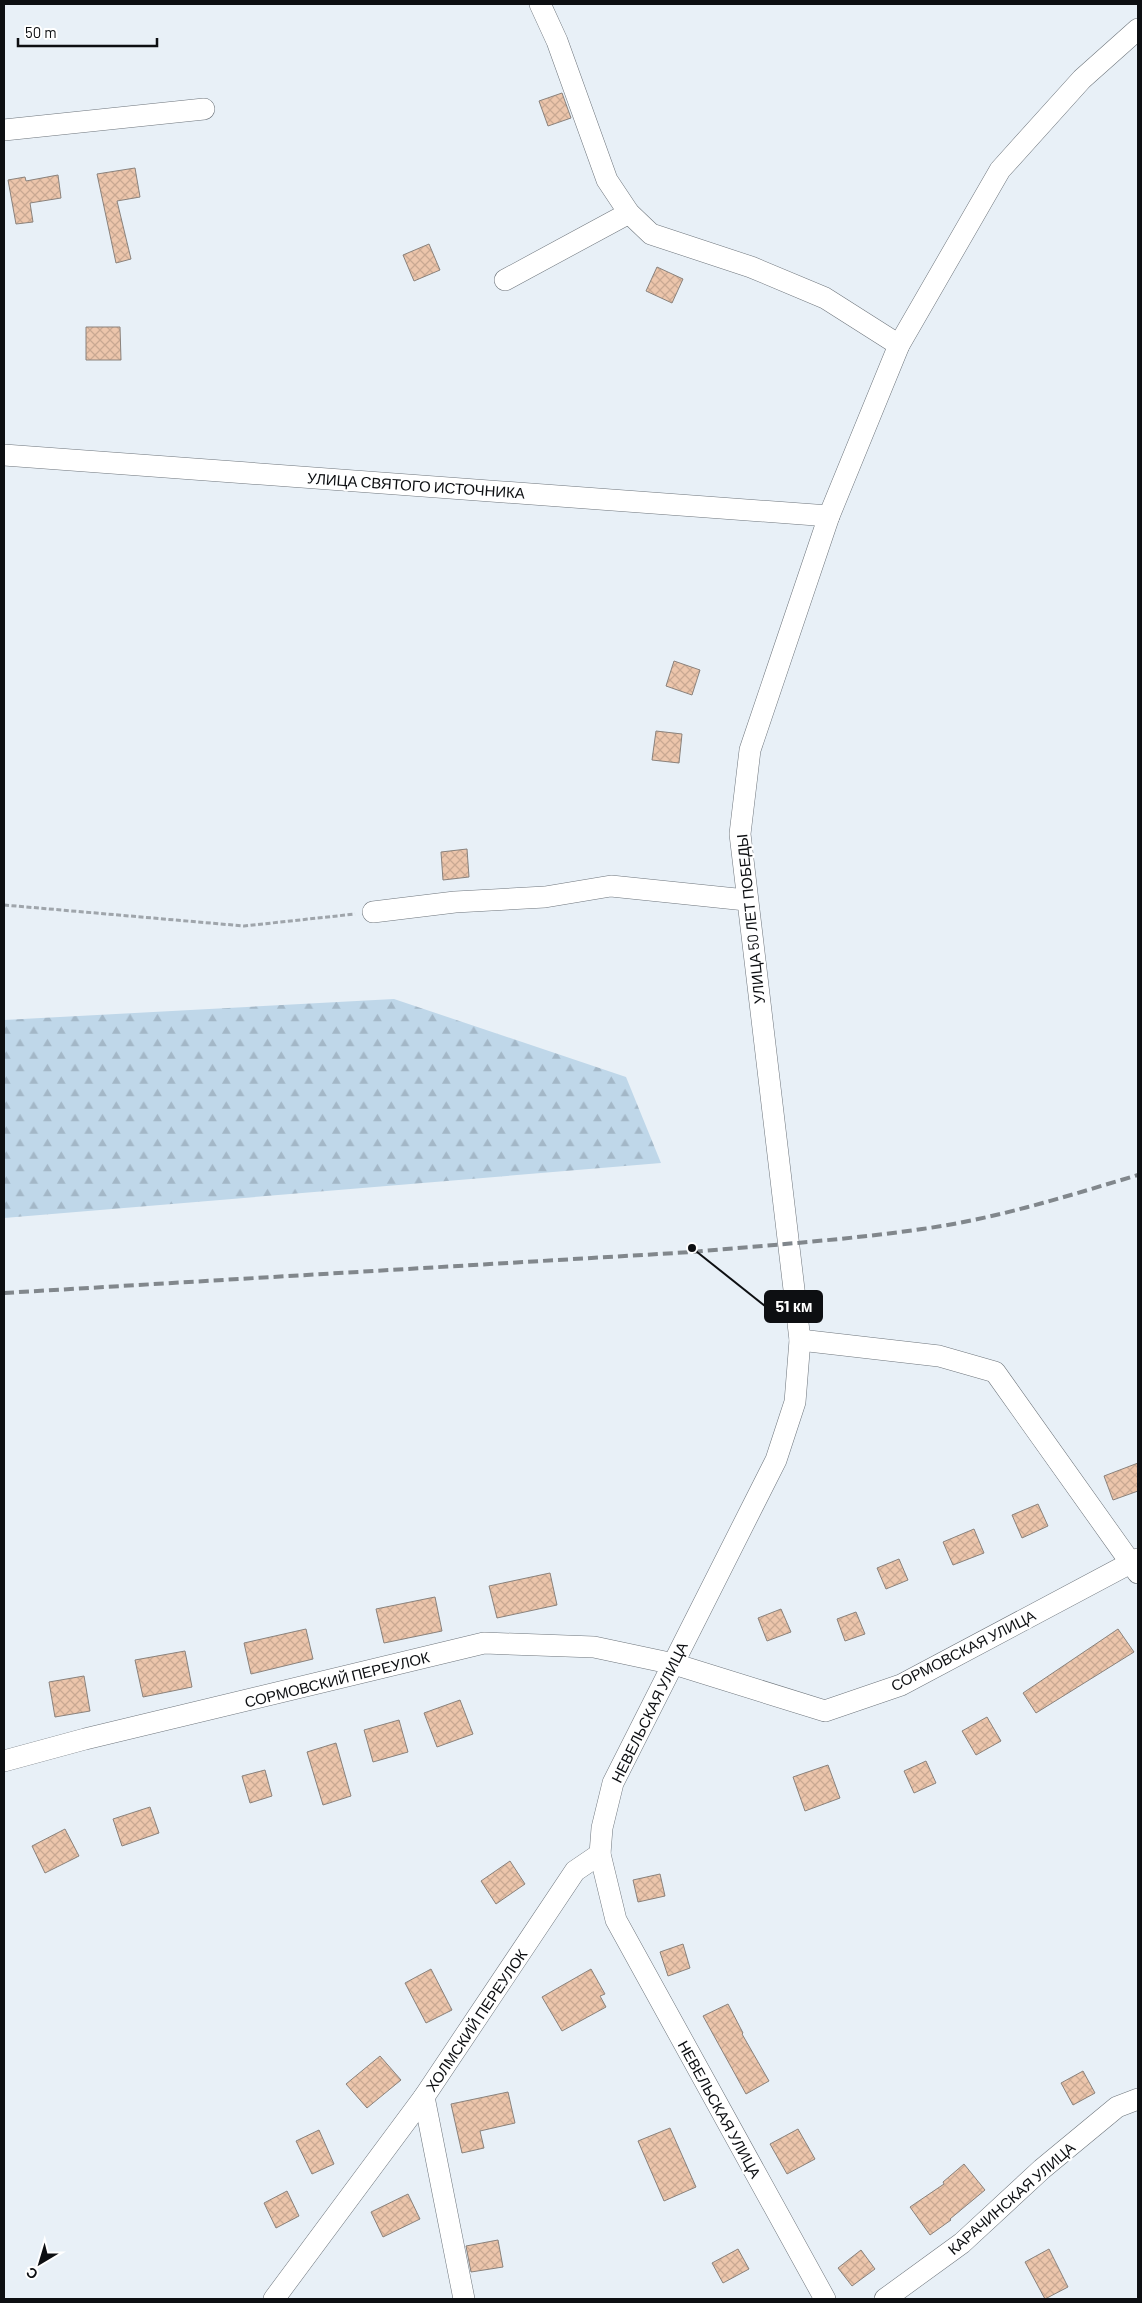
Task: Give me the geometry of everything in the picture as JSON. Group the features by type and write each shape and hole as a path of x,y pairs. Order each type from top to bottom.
{"street":[{"path":"540,4 557,41 606,180 629,214 651,234 751,267 825,298 899,345"},
{"name":"УЛИЦА 50 ЛЕТ ПОБЕДЫ","path":"788,1244 746,900 740,834 750,750 829,516 899,345 1000,170 1082,79 1138,29"},
{"path":"4,130 204,109"},
{"path":"505,280 629,214"},
{"name":"УЛИЦА СВЯТОГО ИСТОЧНИКА","path":"4,455 829,516"},
{"path":"373,912 455,902 545,897 611,886 746,900"},
{"name":"НЕВЕЛЬСКАЯ УЛИЦА","path":"788,1244 800,1340 795,1402 776,1460 613,1783 602,1828 600,1854 604,1877 616,1920 825,2299"},
{"name":"СОРМОВСКАЯ УЛИЦА","path":"674,1664 825,1711 901,1685 1136,1565 995,1372 939,1356 800,1340"},
{"name":"СОРМОВСКИЙ ПЕРЕУЛОК","path":"4,1761 86,1739 484,1643 594,1647 674,1664"},
{"name":"ХОЛМСКИЙ ПЕРЕУЛОК","path":"464,2299 424,2097 574,1871 600,1854"},
{"path":"274,2299 424,2097"},
{"name":"КАРАЧИНСКАЯ УЛИЦА","path":"885,2299 962,2243 1042,2169 1117,2107 1138,2099"}],"path":[{"path":"4,905 244,926 373,912"}],"green space":[{"path":"394,999 626,1077 661,1163 4,1218 4,1020"}],"building":[{"path":"562,93 571,118 548,126 539,101"},
{"path":"135,168 140,197 117,201 131,259 116,263 97,174"},
{"path":"58,175 61,198 30,203 33,222 16,224 8,180 25,177 26,181"},
{"path":"429,244 440,270 414,281 403,255"},
{"path":"657,267 683,279 672,303 646,291"},
{"path":"86,327 120,327 121,360 86,360"},
{"path":"674,661 700,670 692,695 666,686"},
{"path":"656,731 682,734 679,763 652,760"},
{"path":"467,849 469,877 443,880 441,852"},
{"path":"1138,1463 1138,1491 1113,1500 1104,1476"},
{"path":"1038,1504 1048,1526 1022,1538 1012,1515"},
{"path":"974,1529 984,1553 953,1565 943,1542"},
{"path":"899,1559 908,1580 886,1589 877,1568"},
{"path":"550,1573 557,1605 497,1618 489,1586"},
{"path":"435,1597 442,1631 384,1643 376,1609"},
{"path":"781,1609 791,1632 767,1641 758,1618"},
{"path":"856,1612 865,1634 845,1641 837,1619"},
{"path":"306,1629 313,1659 251,1674 244,1643"},
{"path":"1118,1629 1134,1652 1036,1713 1023,1693"},
{"path":"185,1651 192,1687 143,1697 135,1660"},
{"path":"84,1676 90,1711 55,1717 49,1682"},
{"path":"460,1700 473,1734 437,1747 424,1713"},
{"path":"987,1717 1001,1741 976,1755 962,1731"},
{"path":"399,1720 408,1752 373,1762 364,1730"},
{"path":"336,1743 351,1796 323,1805 307,1752"},
{"path":"926,1761 936,1783 914,1793 904,1771"},
{"path":"828,1765 840,1798 805,1811 793,1777"},
{"path":"265,1770 272,1796 250,1803 242,1776"},
{"path":"150,1807 159,1833 122,1846 113,1819"},
{"path":"65,1829 79,1856 45,1873 32,1846"},
{"path":"510,1861 525,1884 496,1904 481,1881"},
{"path":"660,1874 665,1896 638,1902 633,1880"},
{"path":"683,1944 690,1968 668,1976 660,1952"},
{"path":"431,1969 452,2010 426,2023 405,1983"},
{"path":"591,1969 605,1994 600,1996 606,2007 562,2031 542,1997"},
{"path":"728,2004 742,2034 769,2081 746,2094 703,2016"},
{"path":"380,2056 401,2080 367,2108 346,2084"},
{"path":"1083,2071 1095,2093 1073,2105 1061,2083"},
{"path":"508,2092 515,2123 480,2131 484,2148 462,2153 451,2104"},
{"path":"670,2128 696,2187 664,2201 638,2141"},
{"path":"798,2129 815,2159 787,2174 770,2144"},
{"path":"319,2130 334,2164 312,2174 296,2141"},
{"path":"964,2164 985,2190 951,2220 930,2235 910,2207 944,2184 943,2182"},
{"path":"287,2191 299,2216 276,2228 264,2203"},
{"path":"408,2194 420,2219 383,2237 371,2212"},
{"path":"498,2240 503,2267 471,2272 466,2246"},
{"path":"738,2249 749,2269 723,2283 712,2263"},
{"path":"1049,2249 1068,2287 1045,2299 1025,2262"},
{"path":"861,2250 875,2269 852,2286 838,2268"}],"railway":[{"path":"4,1293 692,1252 836,1239 950,1225 1031,1206 1138,1175"}],"place":[{"name":"51 км","path":"692,1248"}]}
